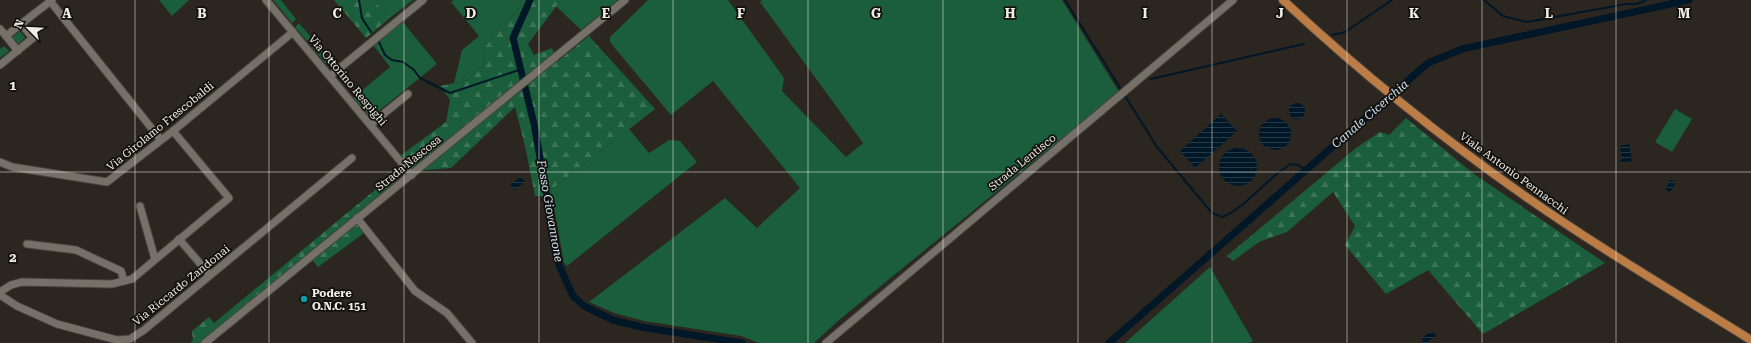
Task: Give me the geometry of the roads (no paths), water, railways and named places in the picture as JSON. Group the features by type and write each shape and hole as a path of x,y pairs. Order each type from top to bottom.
{"main road":[{"name":"Viale Antonio Pennacchi","path":"1283,0 1398,101 1523,195 1575,230 1751,340"}],"street":[{"name":"Via Ottorino Respighi","path":"266,0 412,175"},
{"path":"330,76 423,0"},
{"name":"Strada Nascosa","path":"205,343 625,0"},
{"name":"Strada Lentisco","path":"826,343 1009,187 1129,89 1233,0"},
{"path":"6,36 51,1 161,140"},
{"path":"0,65 33,38 21,24"},
{"path":"0,29 18,51"},
{"name":"Via Girolamo Frescobaldi","path":"0,162 12,167 106,182 173,131 293,32"},
{"path":"370,125 408,94"},
{"path":"0,293 11,285 22,282 112,284 132,279 229,198 173,131"},
{"name":"Via Riccardo Zandonai","path":"0,293 23,309 57,324 117,340 130,339 352,158"},
{"path":"140,206 156,259"},
{"path":"357,218 412,287 423,298 450,315 472,343"},
{"path":"180,238 210,275"},
{"path":"27,244 76,250 121,271 124,281"}],"water":[{"path":"1297,103 1304,108 1305,111 1300,118 1297,119 1290,114 1289,111 1294,104"},
{"path":"1221,114 1237,131 1195,168 1180,151"},
{"path":"1272,118 1278,118 1287,122 1291,134 1287,146 1278,150 1272,150 1263,146 1259,137 1259,131 1263,122"},
{"path":"1629,144 1632,161 1621,163 1620,146"},
{"path":"1234,148 1242,148 1249,151 1254,156 1257,167 1254,178 1249,183 1242,186 1234,186 1227,183 1222,178 1219,171 1219,163 1222,156 1227,151"},
{"path":"521,177 525,182 514,190 510,184"},
{"path":"1671,180 1676,183 1670,192 1665,189"},
{"path":"1433,331 1436,336 1428,341 1429,343 1424,343 1421,338"}],"waterway":[{"path":"359,0 362,18 371,32"},
{"name":"Fosso Giovannone","path":"530,0 513,38 534,124 559,265 573,296 584,306 613,320 641,327 742,343"},
{"path":"1065,0 1157,147 1212,213 1222,217 1232,212 1241,206 1273,177 1291,164 1299,165 1306,171"},
{"path":"1332,35 1345,32 1392,0"},
{"path":"1484,0 1503,16 1527,22 1626,4 1637,4 1646,0"},
{"name":"Canale Cicerchia","path":"1109,343 1428,63 1462,49 1689,0"},
{"path":"378,40 385,55 392,60 403,62 414,70 420,78 450,93 522,69"},
{"path":"1151,79 1304,44"}],"place":[{"name":"Podere O.N.C. 151","path":"304,299"}]}
